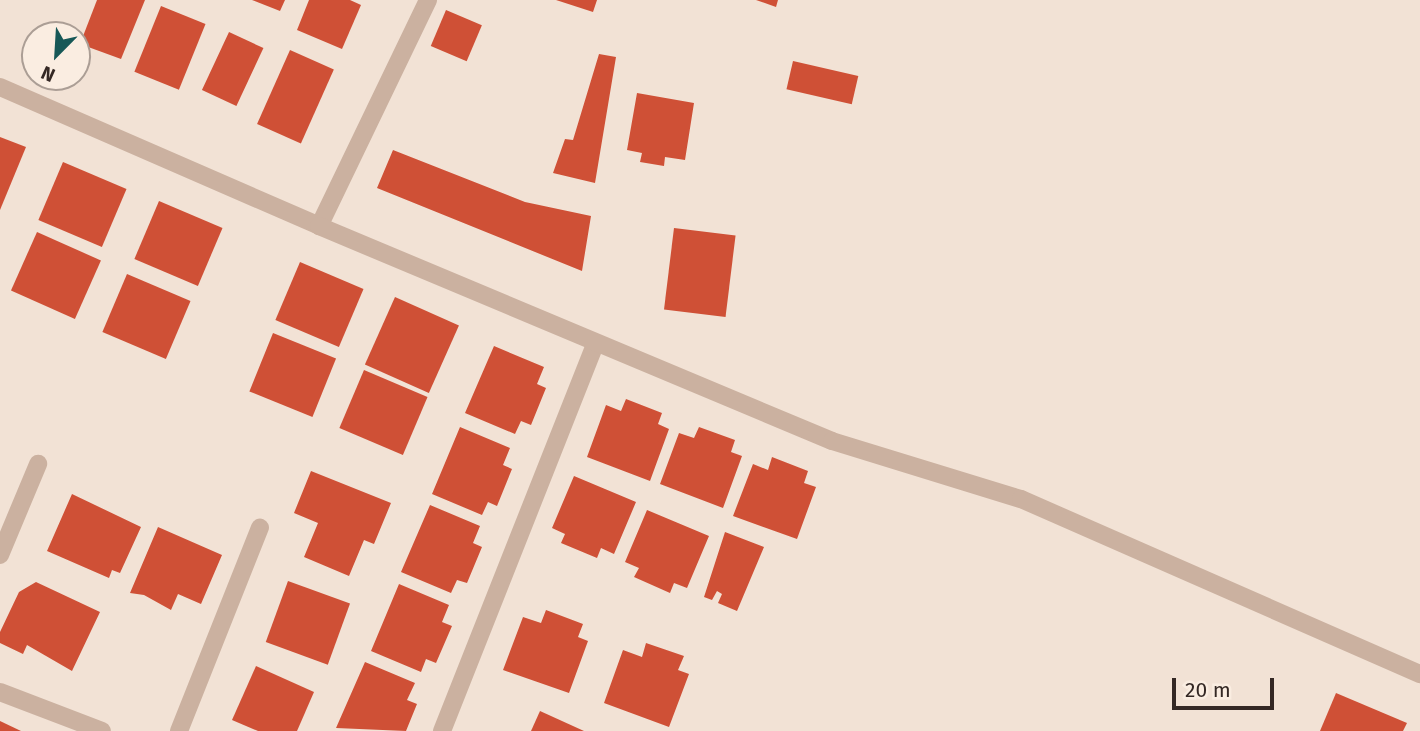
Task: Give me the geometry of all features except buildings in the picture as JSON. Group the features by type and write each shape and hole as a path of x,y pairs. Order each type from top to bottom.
{"street":[{"path":"319,226 428,0"},
{"path":"0,86 319,226 832,441 1021,499 1420,674"},
{"path":"442,731 596,342"},
{"path":"0,555 38,464"},
{"path":"179,731 260,527"},
{"path":"0,692 102,731"}]}
